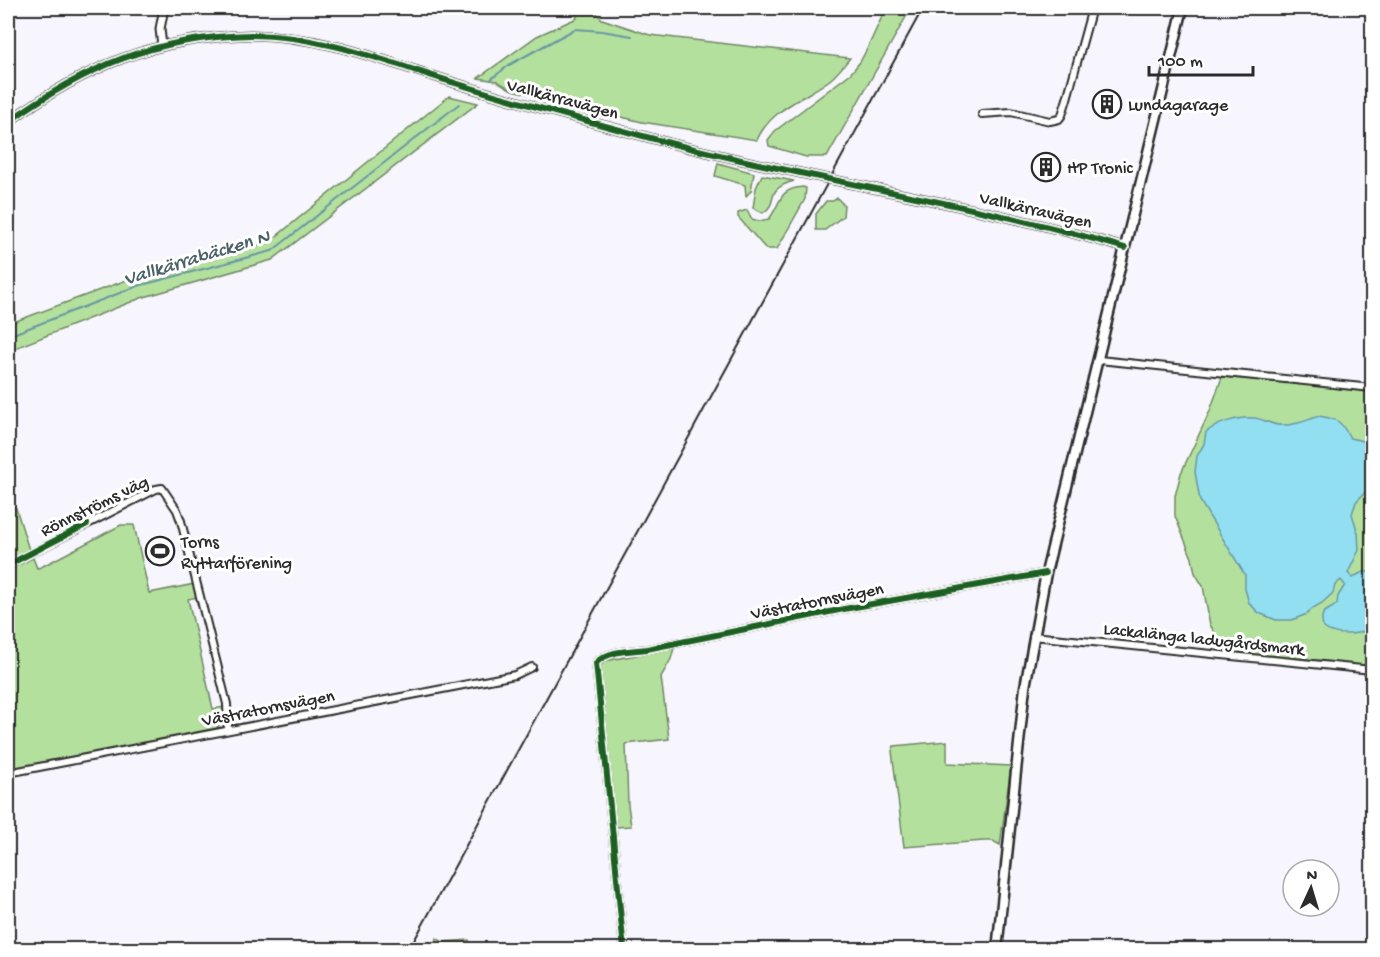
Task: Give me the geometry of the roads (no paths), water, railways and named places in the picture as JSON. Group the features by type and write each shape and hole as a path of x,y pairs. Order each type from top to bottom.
{"main road":[{"path":"997,950 1025,687 1033,636 1046,573 1183,8"}],"street":[{"path":"162,46 160,29 165,8"},
{"path":"982,114 1011,112 1050,121 1059,119 1065,107 1092,8"},
{"name":"Vallkärravägen","path":"8,122 87,72 119,58 162,46 225,36 255,35 307,40 660,141 870,189 1060,228 1125,248"},
{"path":"1099,360 1372,388"},
{"name":"Rönnströms väg","path":"8,565 162,488 177,510 184,532 225,694 229,716 228,730"},
{"name":"Västratornsvägen","path":"624,950 596,663 600,659 617,653 844,609 1046,573"},
{"name":"Lackalänga ladugårdsmark","path":"1033,636 1372,670"},
{"name":"Västratornsvägen","path":"8,773 515,675 532,667"}],"water":[{"path":"1319,416 1338,422 1350,438 1372,443 1372,485 1356,502 1352,514 1358,533 1359,550 1348,573 1353,578 1362,573 1372,573 1373,620 1365,631 1350,634 1329,631 1323,627 1322,622 1323,615 1337,604 1338,596 1345,585 1341,580 1335,585 1333,593 1322,603 1307,614 1292,620 1276,620 1259,613 1249,603 1245,589 1245,575 1200,501 1195,472 1197,456 1204,444 1206,432 1217,426 1236,419 1249,418 1272,424 1289,425"}],"waterway":[{"name":"Vallkärrabäcken N","path":"490,80 509,65 575,29 632,36"},
{"name":"Vallkärrabäcken N","path":"8,336 138,286 272,251 459,104"},
{"path":"1365,630 1372,634"}],"railway":[{"path":"409,950 923,8"}],"place":[{"name":"Lundagarage","path":"1107,104"},
{"name":"HP Tronic","path":"1046,167"},
{"name":"Torns Ryttarförening","path":"160,551"}]}
